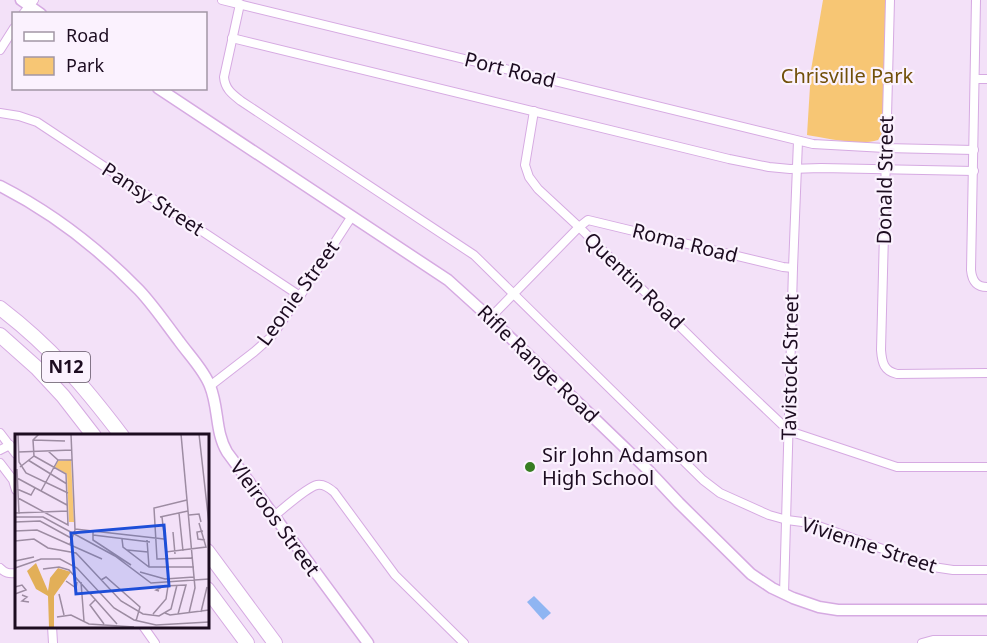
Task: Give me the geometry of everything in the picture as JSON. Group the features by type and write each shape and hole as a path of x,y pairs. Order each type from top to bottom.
{"highway":[{"name":"N12","path":"0,309 60,360 91,395 120,434"},
{"name":"N12","path":"0,335 37,368 63,396 92,434"},
{"path":"208,552 275,643"},
{"path":"208,590 247,643"}],"main road":[{"name":"Rifle Range Road","path":"161,90 438,273 465,294 648,470 729,553 761,581 784,594 819,607 845,610 987,610"},
{"name":"Vleiroos Street","path":"0,186 41,211 90,246 129,281 153,307 210,386 220,435 232,460 368,643"}],"street":[{"name":"Port Road","path":"222,0 813,144 974,150"},
{"name":"Donald Street","path":"890,0 881,350 883,364 889,371 897,374 987,373"},
{"path":"976,0 972,276 976,284 987,287"},
{"name":"Rifle Range Road","path":"240,4 224,77 225,85 231,93 469,252 715,490 769,515 787,520"},
{"path":"0,50 12,30"},
{"name":"Port Road","path":"232,38 769,167 974,171"},
{"path":"976,79 987,79"},
{"name":"Quentin Road","path":"534,111 525,165 527,173 538,189 789,431"},
{"name":"Pansy Street","path":"0,113 37,122 300,296"},
{"name":"Tavistock Street","path":"784,594 798,141"},
{"name":"Leonie Street","path":"210,386 265,343 281,324 352,216"},
{"name":"Roma Road","path":"579,227 588,220 793,268"},
{"path":"490,318 579,227"},
{"path":"789,431 897,467 987,467"},
{"path":"0,433 15,452"},
{"path":"0,450 10,445"},
{"path":"0,463 13,480 15,487"},
{"path":"274,516 311,488 325,485 334,492 403,584 464,643"},
{"name":"Vivienne Street","path":"787,520 810,523 939,569 987,570"},
{"path":"0,568 4,572 15,573"},
{"path":"52,628 53,643"},
{"path":"144,628 155,643"},
{"path":"921,643 933,640 974,642 987,640"}],"green space":[{"name":"Chrisville Park","path":"823,0 886,0 883,132 878,140 852,142 807,135 811,70"}],"water":[{"path":"534,596 551,613 543,620 527,602"}],"place":[{"name":"Sir John Adamson High School","path":"530,467"}]}
